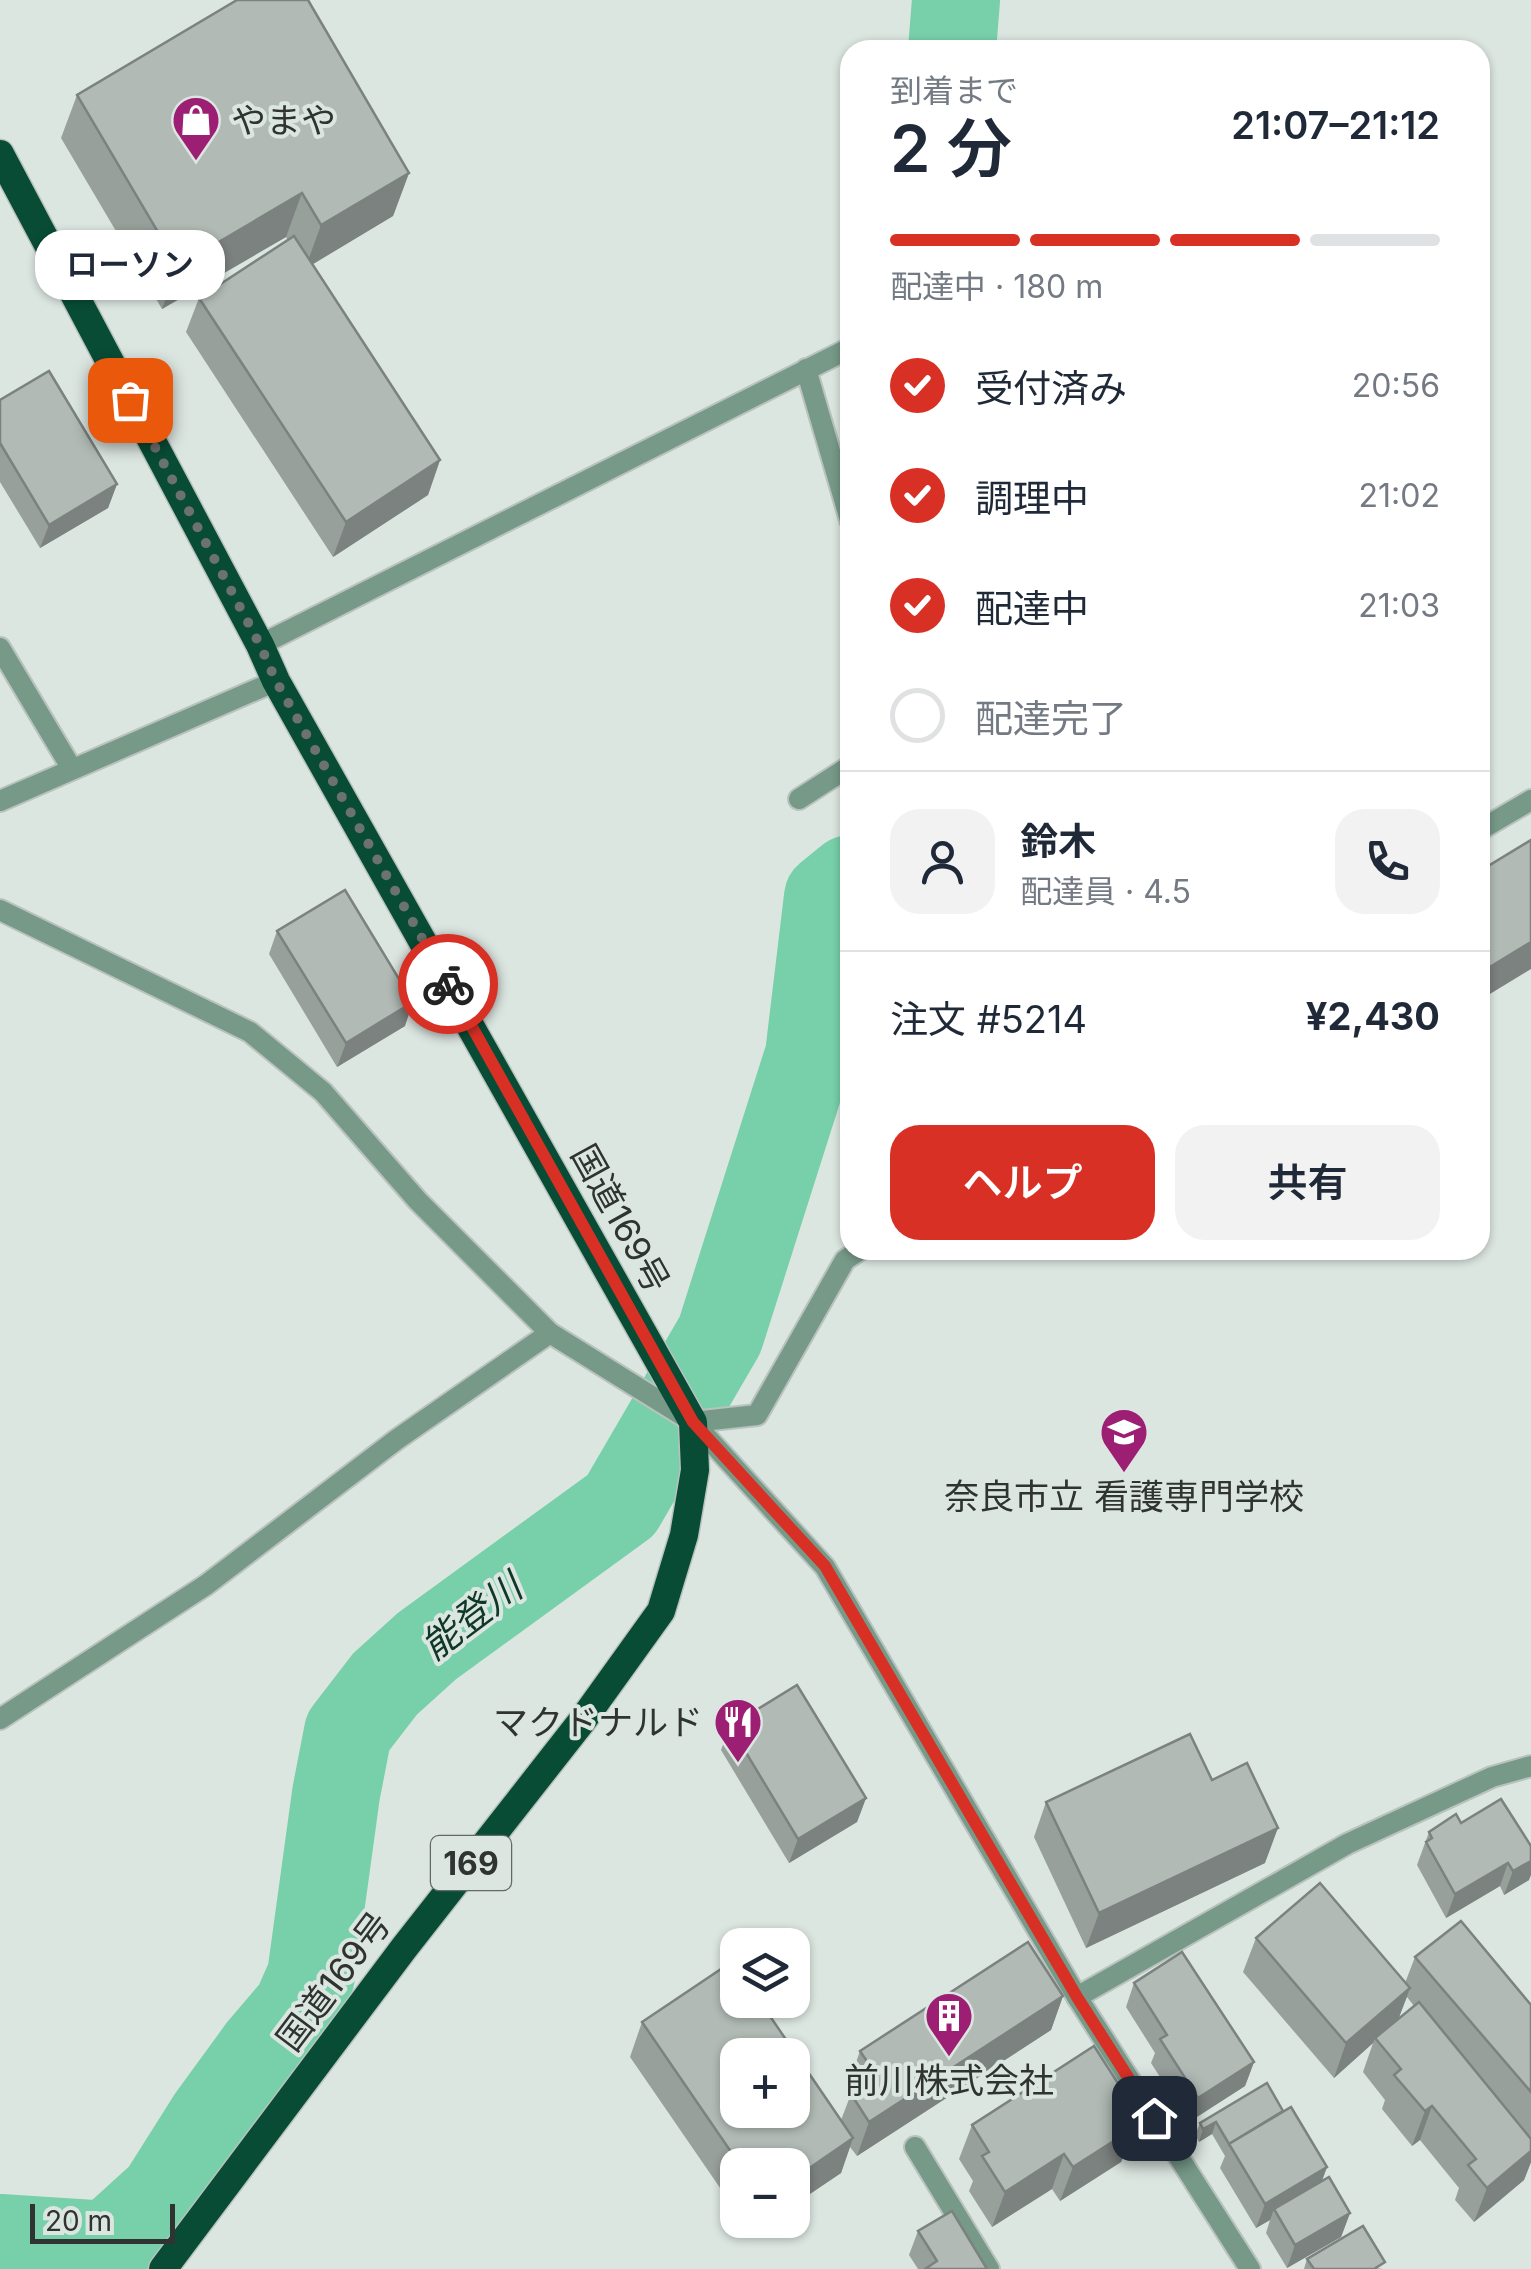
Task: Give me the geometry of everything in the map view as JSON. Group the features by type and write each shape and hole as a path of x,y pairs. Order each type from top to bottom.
{"highway":[{"name":"国道169号","path":"0,154 276,681 693,1422 695,1470 684,1536 662,1611 163,2269"}],"street":[{"path":"260,645 840,353"},
{"path":"806,369 840,486"},
{"path":"0,648 72,769"},
{"path":"0,801 276,681"},
{"path":"799,800 840,773"},
{"path":"1490,824 1531,800"},
{"path":"0,910 250,1032 323,1092 418,1201 550,1333 693,1422 825,1566 1077,1997 1250,2269"},
{"path":"693,1422 757,1415 845,1260"},
{"path":"0,1720 206,1585 396,1440 550,1333"},
{"path":"1077,1997 1347,1844 1492,1777 1531,1766"},
{"path":"915,2147 989,2269"}],"building":[{"path":"237,0 308,0 409,173 321,225 302,193 178,266 77,95"},
{"path":"294,236 440,460 346,522 199,298"},
{"path":"49,371 117,484 49,525 0,443 0,400"},
{"path":"1531,840 1531,942 1490,967 1490,865"},
{"path":"345,890 413,1002 346,1043 277,931"},
{"path":"797,1685 866,1798 798,1839 730,1726"},
{"path":"1190,1734 1212,1780 1247,1763 1278,1828 1099,1913 1046,1802"},
{"path":"1501,1799 1531,1846 1531,1861 1513,1871 1508,1863 1455,1894 1426,1842 1432,1838 1429,1832 1456,1814 1461,1823"},
{"path":"1320,1883 1410,1988 1346,2043 1256,1938"},
{"path":"1461,1921 1531,2005 1531,2092 1415,1957"},
{"path":"1028,1942 1063,1996 869,2122 851,2094 877,2076 860,2051"},
{"path":"1182,1952 1254,2062 1198,2098 1160,2039 1167,2035 1134,1983"},
{"path":"720,1970 720,2018 771,2018 785,2038 720,2038 720,2128 810,2128 810,2075 853,2138 810,2168 810,2148 728,2148 642,2022"},
{"path":"1419,2002 1531,2139 1531,2151 1487,2188 1468,2165 1476,2159 1432,2106 1425,2111 1394,2075 1401,2069 1375,2038"},
{"path":"1094,2046 1139,2116 1129,2122 1134,2128 1073,2167 1064,2154 1005,2192 982,2156 989,2152 972,2125"},
{"path":"1267,2083 1283,2111 1229,2144 1216,2122 1203,2129 1200,2123"},
{"path":"1291,2107 1327,2167 1265,2204 1229,2144"},
{"path":"1329,2177 1350,2213 1295,2245 1274,2209"},
{"path":"952,2211 987,2269 925,2269 937,2261 918,2231"},
{"path":"1363,2226 1385,2262 1374,2269 1314,2269 1307,2259"}],"waterway":[{"name":"能登川","path":"953,40 956,0"},
{"name":"能登川","path":"0,2238 108,2245 163,2195 211,2119 297,2008 311,1976 348,1732 385,1684 427,1646 621,1505 720,1335 809,1055 828,897 840,887"}],"way so far":[{"path":"130,400 276,681 448,984"}],"place":[{"name":"やまや","path":"196,162"},
{"name":"ローソン","path":"130,400"},
{"name":"奈良市立 看護専門学校","path":"1124,1474"},
{"name":"マクドナルド","path":"738,1764"},
{"name":"前川株式会社","path":"949,2058"}],"route":[{"path":"448,984 693,1422 825,1566 1077,1997 1154,2118"}]}
